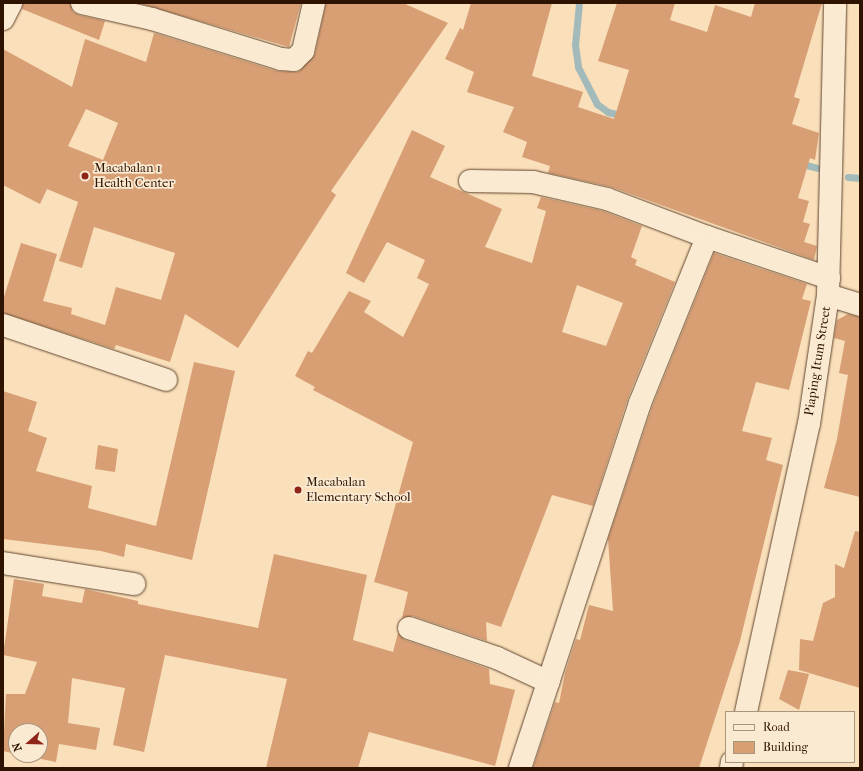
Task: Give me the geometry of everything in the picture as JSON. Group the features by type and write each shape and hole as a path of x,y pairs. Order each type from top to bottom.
{"street":[{"path":"3,19 11,3"},
{"path":"82,3 158,11 281,59 294,60 304,51 314,3"},
{"name":"Piaping Itum Street","path":"746,711 809,424 828,286 835,3"},
{"path":"470,181 540,183 608,199 828,286 860,305"},
{"path":"520,768 549,682 590,548 640,403 707,237"},
{"path":"3,325 166,380"},
{"path":"3,563 134,584"},
{"path":"409,628 496,658 549,682"}],"building":[{"path":"23,3 70,3 73,12 79,15 105,21 99,40 22,9"},
{"path":"138,3 301,3 289,47"},
{"path":"326,3 403,3 448,23 331,191 336,195 238,348 185,314 170,362 116,345 114,349 3,313 3,300 21,243 57,254 43,301 72,308 71,314 105,325 116,287 161,300 175,253 94,227 82,268 59,261 78,202 47,189 40,204 3,185 3,49 72,87 85,39 146,62 154,33 277,71 298,72 315,54","holes":["86,109 118,123 103,160 68,146"]},
{"path":"471,3 552,3 532,76 583,92 578,107 614,119 629,70 598,61 617,3 675,3 670,20 707,32 715,5 751,17 755,3 822,3 794,97 800,99 792,124 819,133 815,160 810,158 798,198 809,201 803,222 810,224 804,242 817,246 814,260 611,187 548,173 550,166 522,157 527,142 503,132 514,107 467,92 474,72 445,59 460,28 463,30"},
{"path":"412,130 445,146 430,177 502,209 485,247 532,263 546,211 537,208 541,197 603,211 642,226 631,257 637,260 635,265 675,282 628,398 593,506 552,495 501,627 486,622 487,641 413,616 402,618 408,592 374,582 413,442 313,390 315,387 295,376 308,351 312,353 349,291 371,301 364,312 403,337 429,284 417,278 425,260 387,242 364,283 346,273","holes":["577,285 623,303 606,346 562,332"]},
{"path":"714,253 807,284 802,299 811,301 789,390 756,382 742,431 772,438 766,460 783,465 740,641 699,768 533,768 555,702 559,703 565,673 576,639 580,640 589,605 613,611 608,539 652,407"},
{"path":"848,314 860,317 860,497 824,488 837,439 848,375 839,373 845,341 834,338 837,320"},
{"path":"194,362 235,371 192,560 126,544 124,557 101,551 3,539 3,391 37,402 28,431 47,438 36,471 92,486 88,508 156,526"},
{"path":"98,445 118,449 115,472 95,469"},
{"path":"855,531 860,532 860,688 799,670 800,639 813,641 823,603 835,597 835,564 844,568"},
{"path":"274,554 367,575 353,640 393,652 398,633 405,640 489,669 490,684 515,690 495,766 369,732 358,768 266,768 287,679 165,655 144,752 113,745 125,688 72,678 68,723 100,728 96,750 59,744 56,762 48,760 48,723 8,723 8,752 3,751 6,694 25,694 37,662 3,655 14,579 44,584 42,596 82,603 85,589 138,601 138,604 258,628"},
{"path":"788,670 809,674 799,710 779,699"}],"waterway":[{"path":"579,3 575,45 578,67 597,104 608,112 624,116"},
{"path":"798,163 818,168"},
{"path":"848,177 860,178"}],"place":[{"name":"Macabalan 1 Health Center","path":"85,176"},
{"name":"Macabalan Elementary School","path":"298,490"}]}
